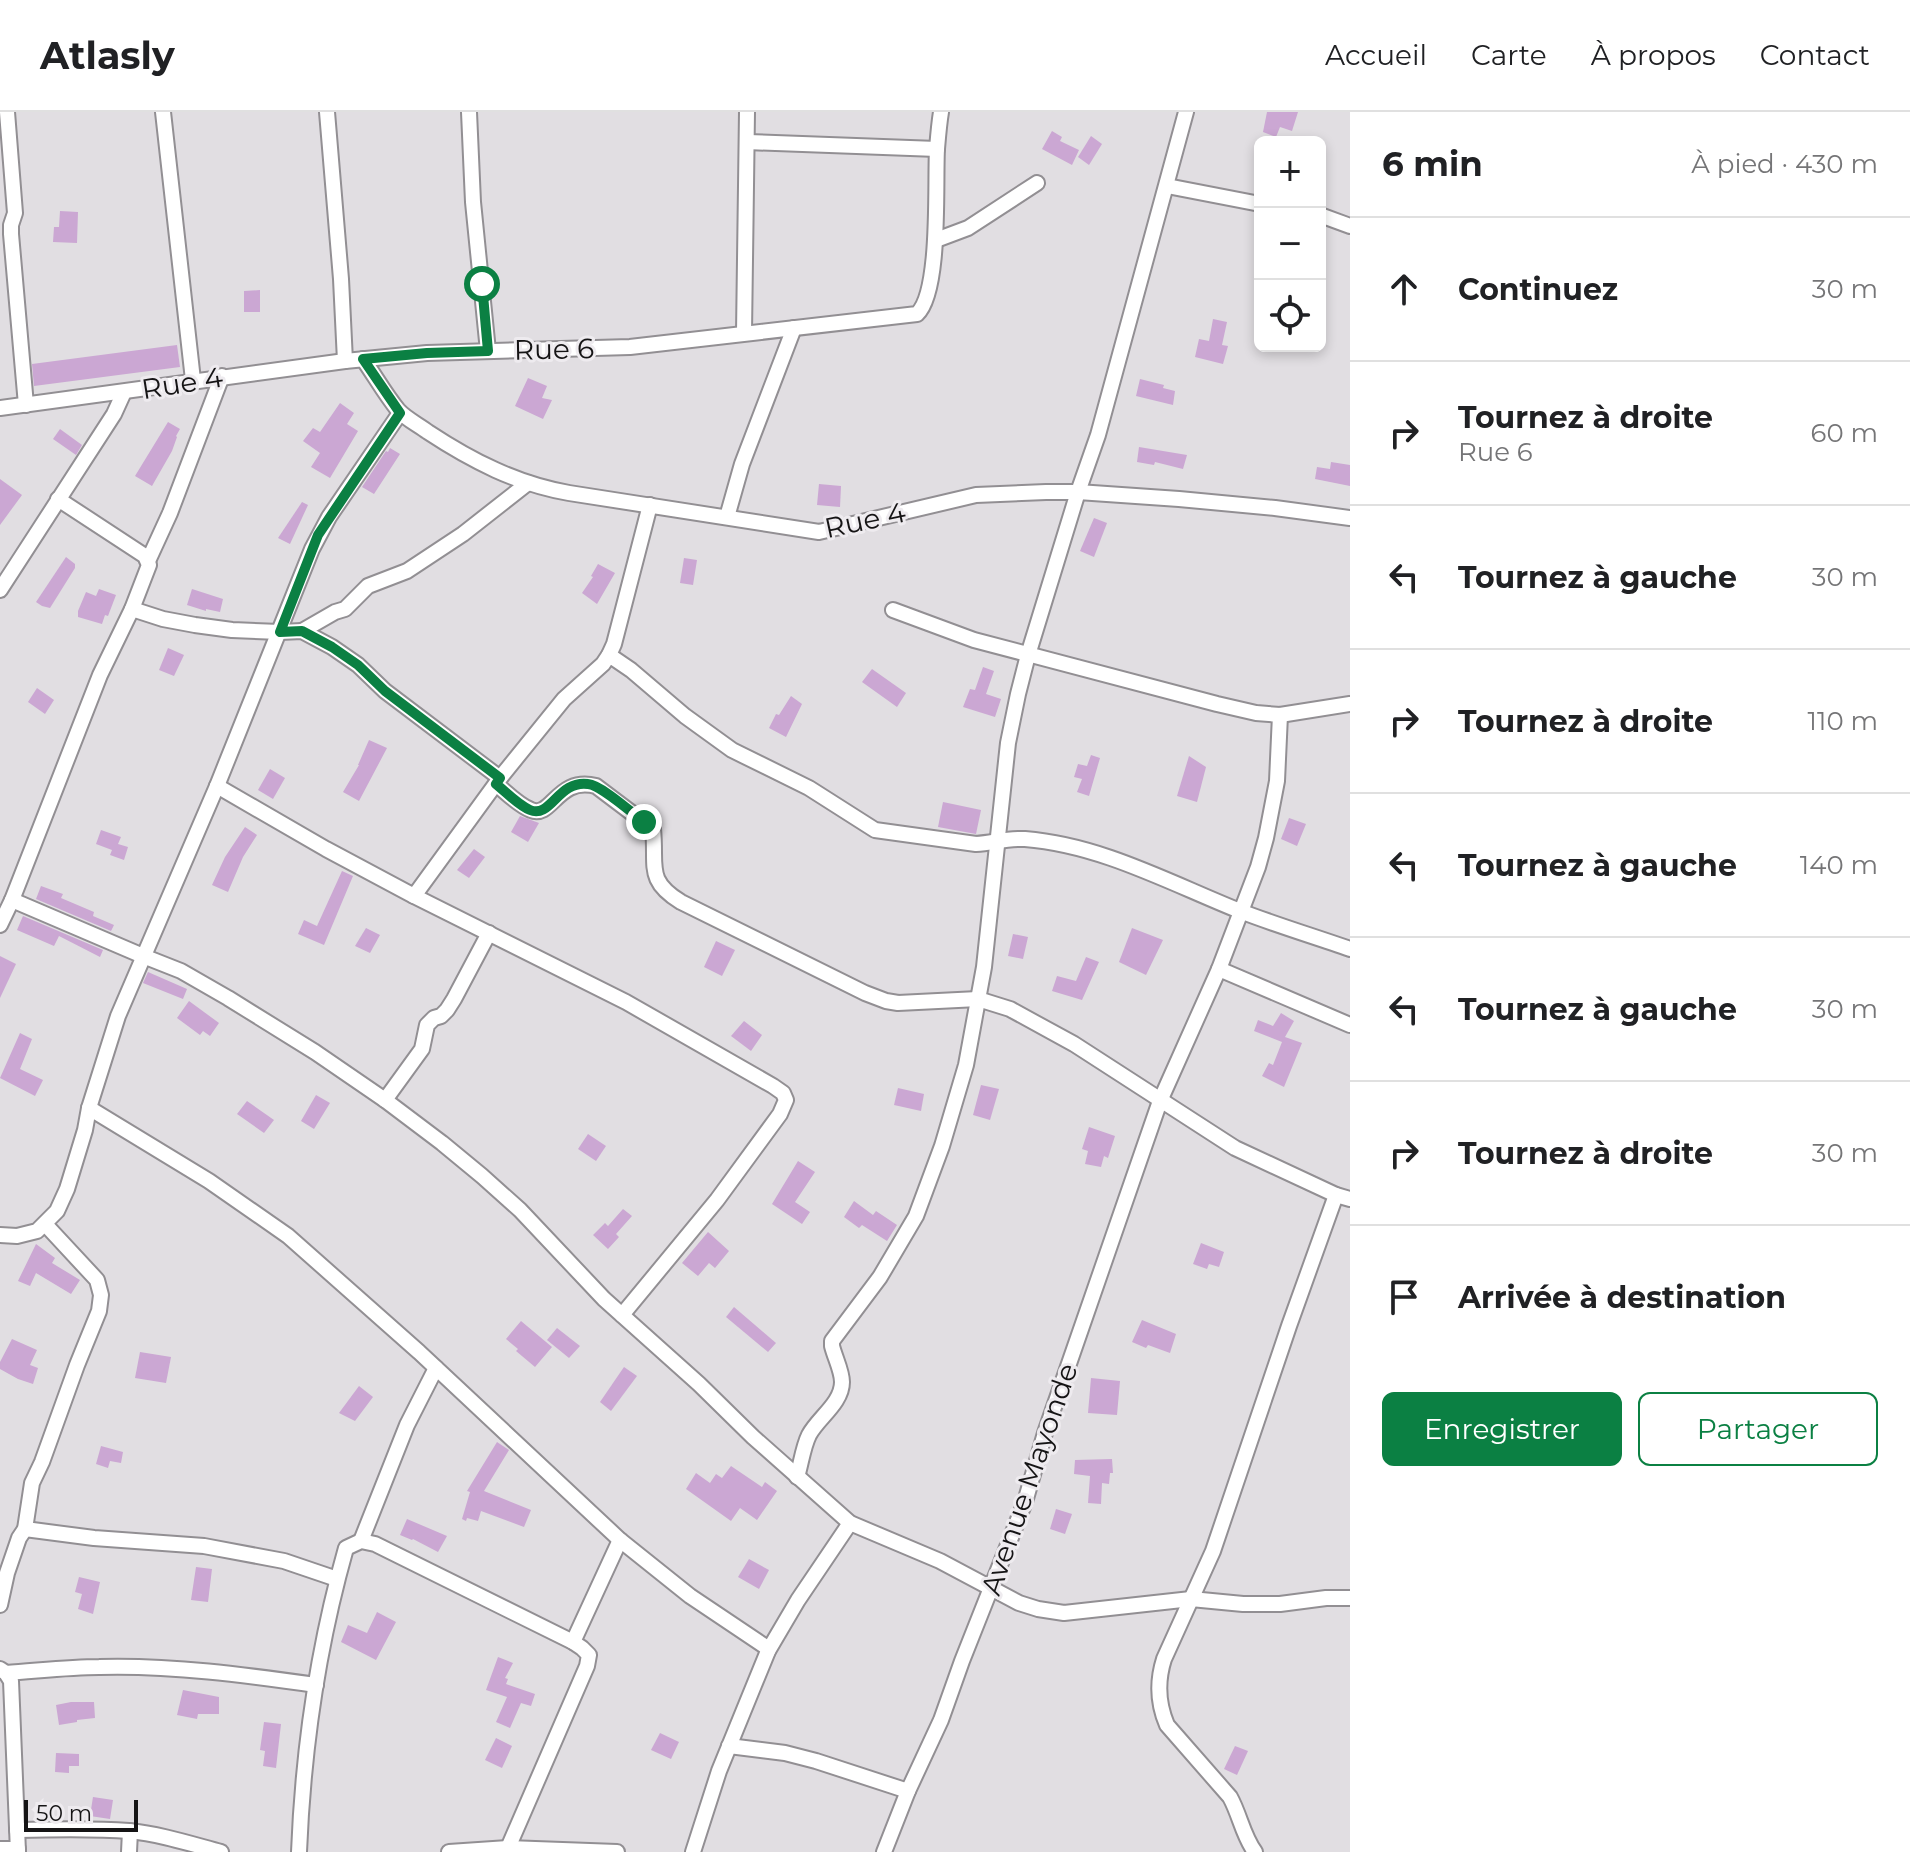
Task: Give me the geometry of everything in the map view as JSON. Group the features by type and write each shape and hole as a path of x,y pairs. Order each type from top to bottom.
{"street":[{"path":"7,112 15,213 11,234 26,405"},
{"path":"163,112 193,380"},
{"path":"327,112 345,361"},
{"path":"469,112 473,202 488,351"},
{"path":"744,333 747,112"},
{"path":"941,112 937,149 936,240 968,228 1037,183"},
{"path":"797,1477 811,1431 842,1388 832,1341 880,1277 916,1216 931,1180 966,1065 999,839 1008,743 1028,655 1098,435 1186,112"},
{"path":"747,142 937,149"},
{"path":"1167,186 1254,203"},
{"path":"1326,217 1350,226"},
{"name":"Rue 6","path":"363,359 427,353 630,347 917,314 927,297 936,240"},
{"path":"727,517 742,464 794,328"},
{"path":"0,1235 28,1235 37,1231 57,1211 85,1130 109,1039 217,786 318,535 400,413 363,359"},
{"name":"Rue 4","path":"0,408 363,359"},
{"path":"0,925 100,675 132,609 222,376"},
{"path":"0,590 114,414 124,392"},
{"name":"Rue 4","path":"400,413 486,467 528,483 569,493 819,532 993,493 1078,492 1261,507 1350,518"},
{"path":"132,609 163,619 232,630 302,631 345,609 368,586 407,571 452,542 528,483"},
{"path":"58,499 145,556 148,561"},
{"path":"414,896 498,781 564,699 609,655 650,505"},
{"path":"893,610 974,640 1256,713 1280,715 1350,704"},
{"path":"302,631 358,665 529,810 544,811 564,790 574,785 586,783 596,786 653,829 656,875 660,886 666,893 706,915 886,1001 978,999 998,1004 1074,1044 1235,1148 1343,1197 1294,1311 1213,1551 1159,1674 1164,1717 1170,1731 1230,1797 1255,1852"},
{"path":"609,655 732,750 809,788 875,830 976,844 999,839 1023,839 1085,850 1178,884 1242,912 1350,949"},
{"name":"Avenue Mayonde","path":"886,1851 908,1791 941,1720 1025,1502 1045,1433 1160,1101 1242,912 1266,838 1277,781 1280,715"},
{"path":"217,786 414,896 626,1002 773,1086 785,1096 780,1114 717,1200 622,1315"},
{"path":"0,883 13,894 201,981 385,1100 520,1210 604,1299 850,1523 940,1561 1019,1603 1064,1613 1191,1599 1280,1604 1350,1598"},
{"path":"385,1100 422,1049 427,1025 441,1016 454,999 489,933"},
{"path":"1219,969 1350,1025"},
{"path":"89,1108 209,1181 288,1236 436,1368 620,1540 690,1596 768,1651"},
{"path":"0,1605 3,1571 25,1529 32,1483 99,1311 101,1295 97,1280 45,1224"},
{"path":"361,1541 407,1425 436,1368"},
{"path":"693,1852 719,1771 768,1651 850,1523"},
{"path":"25,1529 94,1538 204,1546 284,1561 337,1579"},
{"path":"573,1642 620,1540"},
{"path":"299,1852 305,1758 322,1649 346,1548 361,1541 375,1544 417,1564 573,1642 589,1655 587,1666 508,1848"},
{"path":"3,1671 157,1668 238,1674 316,1685"},
{"path":"0,1849 18,1850 11,1681 3,1671"},
{"path":"729,1746 785,1753 908,1791"},
{"path":"17,1830 130,1831 221,1852"},
{"path":"129,1852 130,1831"},
{"path":"449,1852 508,1848 617,1852"}],"building":[{"path":"1267,112 1298,112 1292,131 1280,127 1276,136 1263,132"},
{"path":"1052,131 1062,137 1060,141 1079,150 1072,165 1042,149"},
{"path":"1091,136 1102,144 1089,165 1078,157"},
{"path":"60,211 78,212 77,243 53,242 54,227 59,227"},
{"path":"260,290 260,312 244,312 244,291"},
{"path":"1213,319 1227,322 1222,345 1228,346 1223,364 1195,357 1199,339 1209,341"},
{"path":"177,345 180,367 34,386 32,364"},
{"path":"528,378 547,386 542,398 552,400 543,419 515,406"},
{"path":"1140,379 1175,391 1173,405 1136,396"},
{"path":"340,403 354,413 347,424 358,431 330,478 311,467 320,453 303,441 313,428 320,432"},
{"path":"168,422 180,429 172,451 152,486 135,476"},
{"path":"60,429 82,445 76,455 53,439"},
{"path":"1139,447 1187,455 1183,469 1155,462 1154,465 1137,462"},
{"path":"390,448 400,454 374,494 362,487"},
{"path":"1331,462 1350,465 1350,486 1315,479 1317,467 1330,469"},
{"path":"0,479 22,495 0,525"},
{"path":"819,484 841,486 840,507 817,505"},
{"path":"302,502 308,505 290,544 278,538"},
{"path":"1094,518 1107,523 1094,557 1080,551"},
{"path":"66,557 75,564 75,568 50,608 42,606 36,602"},
{"path":"684,558 697,560 693,585 680,583"},
{"path":"598,564 615,573 597,604 582,593"},
{"path":"99,589 116,595 102,624 78,617 86,592 96,596"},
{"path":"192,589 223,599 220,612 187,605"},
{"path":"168,648 184,655 174,676 159,670"},
{"path":"983,667 994,671 986,694 1001,699 995,717 963,707 970,689 975,690"},
{"path":"872,669 906,693 897,707 862,682"},
{"path":"37,688 54,700 45,714 28,702"},
{"path":"791,696 802,704 786,737 769,728"},
{"path":"369,740 387,748 359,801 343,792"},
{"path":"1091,755 1100,758 1089,796 1077,792 1082,779 1074,777 1078,764 1087,766"},
{"path":"1189,756 1206,767 1197,802 1177,796"},
{"path":"270,769 285,778 273,799 258,790"},
{"path":"943,802 981,810 976,834 938,827"},
{"path":"520,816 539,823 528,842 511,832"},
{"path":"1289,818 1306,824 1297,846 1281,839"},
{"path":"245,827 257,835 243,857 228,892 212,885 225,857"},
{"path":"101,830 121,837 118,844 128,847 124,860 110,855 112,850 96,844"},
{"path":"474,849 485,857 469,878 457,870"},
{"path":"342,871 353,876 324,945 298,934 304,920 317,926"},
{"path":"41,886 63,894 61,898 94,912 93,916 114,925 111,931 36,899"},
{"path":"23,916 103,950 100,957 59,936 54,946 17,930"},
{"path":"366,928 380,935 370,953 355,946"},
{"path":"1132,928 1163,940 1146,975 1119,962"},
{"path":"1013,934 1028,937 1023,959 1008,956"},
{"path":"716,941 735,950 722,976 704,967"},
{"path":"0,956 16,964 0,998"},
{"path":"1086,957 1099,962 1082,1000 1052,991 1057,976 1076,981"},
{"path":"148,972 187,989 183,999 143,983"},
{"path":"189,1001 219,1023 210,1036 203,1031 200,1035 177,1018"},
{"path":"1281,1013 1294,1021 1285,1037 1302,1043 1284,1087 1262,1076 1269,1063 1273,1065 1282,1042 1254,1031 1258,1020 1273,1026"},
{"path":"744,1021 762,1035 751,1051 731,1036"},
{"path":"20,1033 32,1039 20,1069 43,1080 35,1096 0,1078"},
{"path":"981,1085 999,1089 990,1120 973,1115"},
{"path":"898,1088 924,1094 921,1111 894,1105"},
{"path":"316,1095 330,1103 314,1129 301,1121"},
{"path":"247,1101 274,1120 264,1133 237,1114"},
{"path":"1089,1127 1115,1136 1108,1158 1104,1156 1101,1167 1085,1164 1088,1151 1082,1149"},
{"path":"588,1134 606,1146 596,1161 578,1149"},
{"path":"798,1161 815,1172 795,1202 810,1212 802,1224 772,1204"},
{"path":"854,1201 873,1215 876,1211 897,1225 887,1241 844,1217"},
{"path":"623,1209 632,1216 608,1249 593,1235 605,1223 608,1226"},
{"path":"708,1232 729,1251 715,1268 709,1263 698,1276 682,1263"},
{"path":"1201,1243 1224,1252 1219,1267 1209,1264 1207,1269 1193,1264"},
{"path":"36,1244 55,1258 52,1263 80,1280 71,1294 36,1273 30,1286 18,1281"},
{"path":"734,1307 776,1343 768,1352 726,1317"},
{"path":"1142,1320 1176,1334 1170,1353 1132,1342"},
{"path":"521,1321 552,1347 535,1367 506,1339"},
{"path":"557,1328 580,1346 569,1358 547,1340"},
{"path":"12,1339 37,1350 30,1365 38,1368 33,1384 0,1369 0,1362"},
{"path":"140,1352 171,1357 166,1383 135,1378"},
{"path":"624,1367 637,1376 611,1411 600,1402"},
{"path":"1091,1378 1120,1381 1117,1415 1088,1413"},
{"path":"359,1386 373,1397 355,1421 339,1413"},
{"path":"497,1442 509,1450 484,1491 531,1510 524,1527 481,1511 478,1521 462,1519 470,1492 467,1491"},
{"path":"101,1446 123,1452 121,1463 110,1461 108,1468 96,1464"},
{"path":"1112,1459 1113,1473 1110,1473 1109,1484 1102,1483 1101,1504 1088,1503 1090,1476 1074,1474 1075,1460"},
{"path":"731,1466 762,1487 765,1482 777,1491 757,1520 740,1508 731,1521 686,1489 696,1473 710,1483 716,1474 722,1478"},
{"path":"1056,1509 1072,1514 1065,1534 1050,1529"},
{"path":"407,1519 447,1536 438,1552 400,1535"},
{"path":"749,1559 769,1570 759,1589 738,1577"},
{"path":"196,1567 212,1569 208,1602 191,1600"},
{"path":"79,1577 100,1582 93,1614 78,1609 82,1594 75,1592"},
{"path":"377,1612 396,1622 376,1660 341,1642 348,1625 367,1633"},
{"path":"498,1657 513,1663 505,1678 508,1679 506,1684 535,1694 531,1706 521,1703 510,1728 496,1722 507,1697 486,1690"},
{"path":"183,1690 219,1697 219,1714 198,1714 197,1719 177,1715"},
{"path":"94,1702 95,1718 59,1725 56,1705"},
{"path":"264,1722 281,1724 276,1768 263,1766 265,1751 260,1750"},
{"path":"660,1733 679,1742 671,1759 651,1750"},
{"path":"496,1738 512,1746 502,1768 485,1760"},
{"path":"1235,1746 1248,1751 1237,1775 1224,1769"},
{"path":"56,1753 79,1754 79,1766 69,1766 69,1773 55,1772"},
{"path":"93,1797 113,1800 110,1819 90,1816"}],"route":[{"path":"482,284 488,351 363,359 400,413 318,535 280,632 302,631 358,665 385,691 500,778 496,784 529,810 544,811 564,790 586,783 596,786 644,822"}]}
